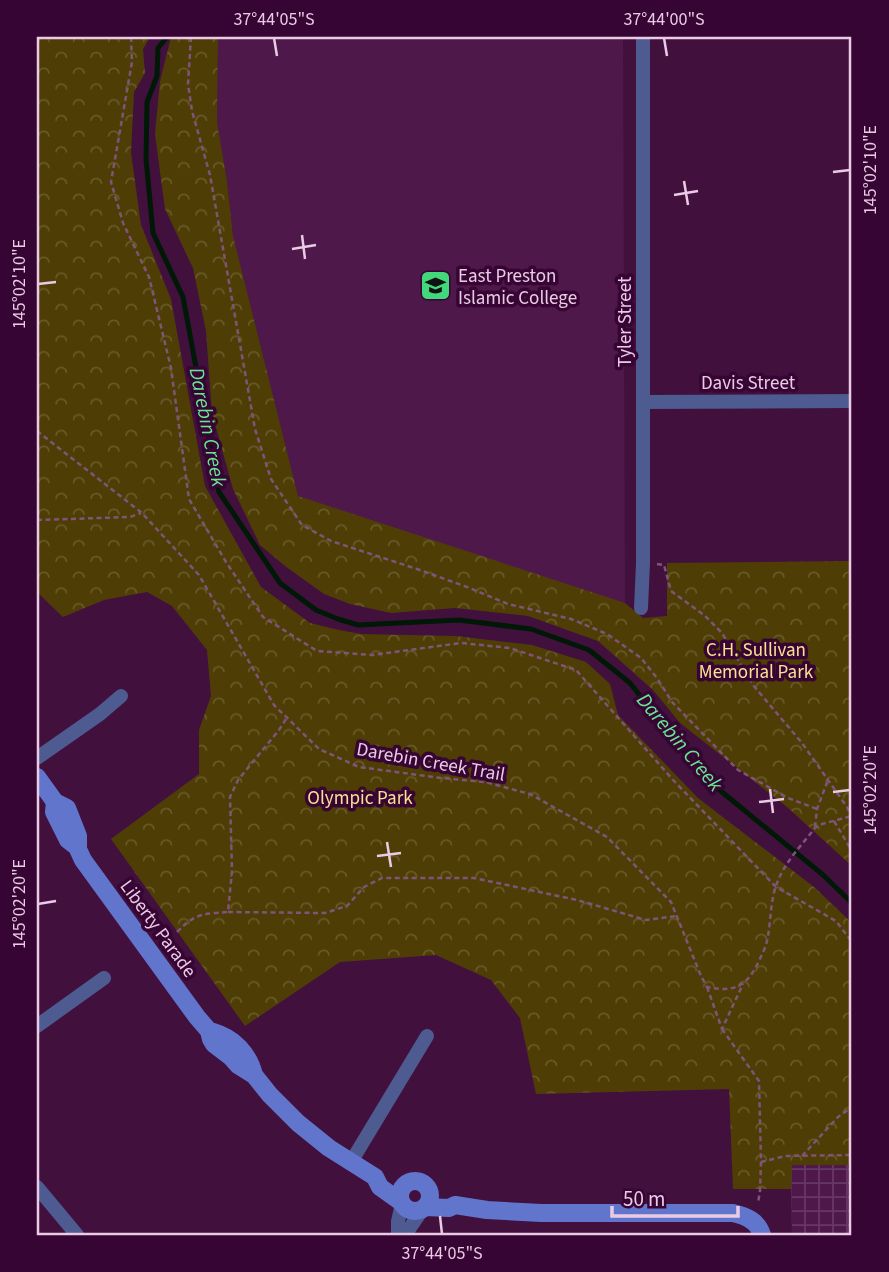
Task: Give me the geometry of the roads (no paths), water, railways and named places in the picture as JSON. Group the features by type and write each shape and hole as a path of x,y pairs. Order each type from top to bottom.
{"street":[{"name":"Tyler Street","path":"641,608 643,37"},
{"name":"Davis Street","path":"643,402 852,401"},
{"path":"37,758 121,696"},
{"name":"Liberty Parade","path":"37,778 55,802 66,807 78,836 77,847 83,860 209,1031 226,1038 244,1053 254,1075 305,1130 329,1149 375,1177 380,1187 402,1203"},
{"path":"37,1026 104,978"},
{"path":"351,1162 427,1036"},
{"name":"Liberty Parade","path":"375,1177 410,1182"},
{"path":"398,1235 401,1190 410,1182 419,1182 425,1202 405,1235"},
{"path":"37,1187 77,1235"},
{"path":"402,1203 411,1211 425,1202 449,1208 455,1205 515,1212 719,1212 733,1213 758,1228"}],"waterway":[{"name":"Darebin Creek","path":"167,37 158,48 157,76 147,102 146,159 153,233 183,297 219,492 280,583 316,610 358,625 459,620 531,629 589,650 630,683 705,778 822,874 852,903"}],"place":[{"name":"East Preston Islamic College","path":"435,286"}],"park label":[{"name":"C.H. Sullivan Memorial Park","path":"756,660"},
{"name":"Olympic Park","path":"360,797"}]}
